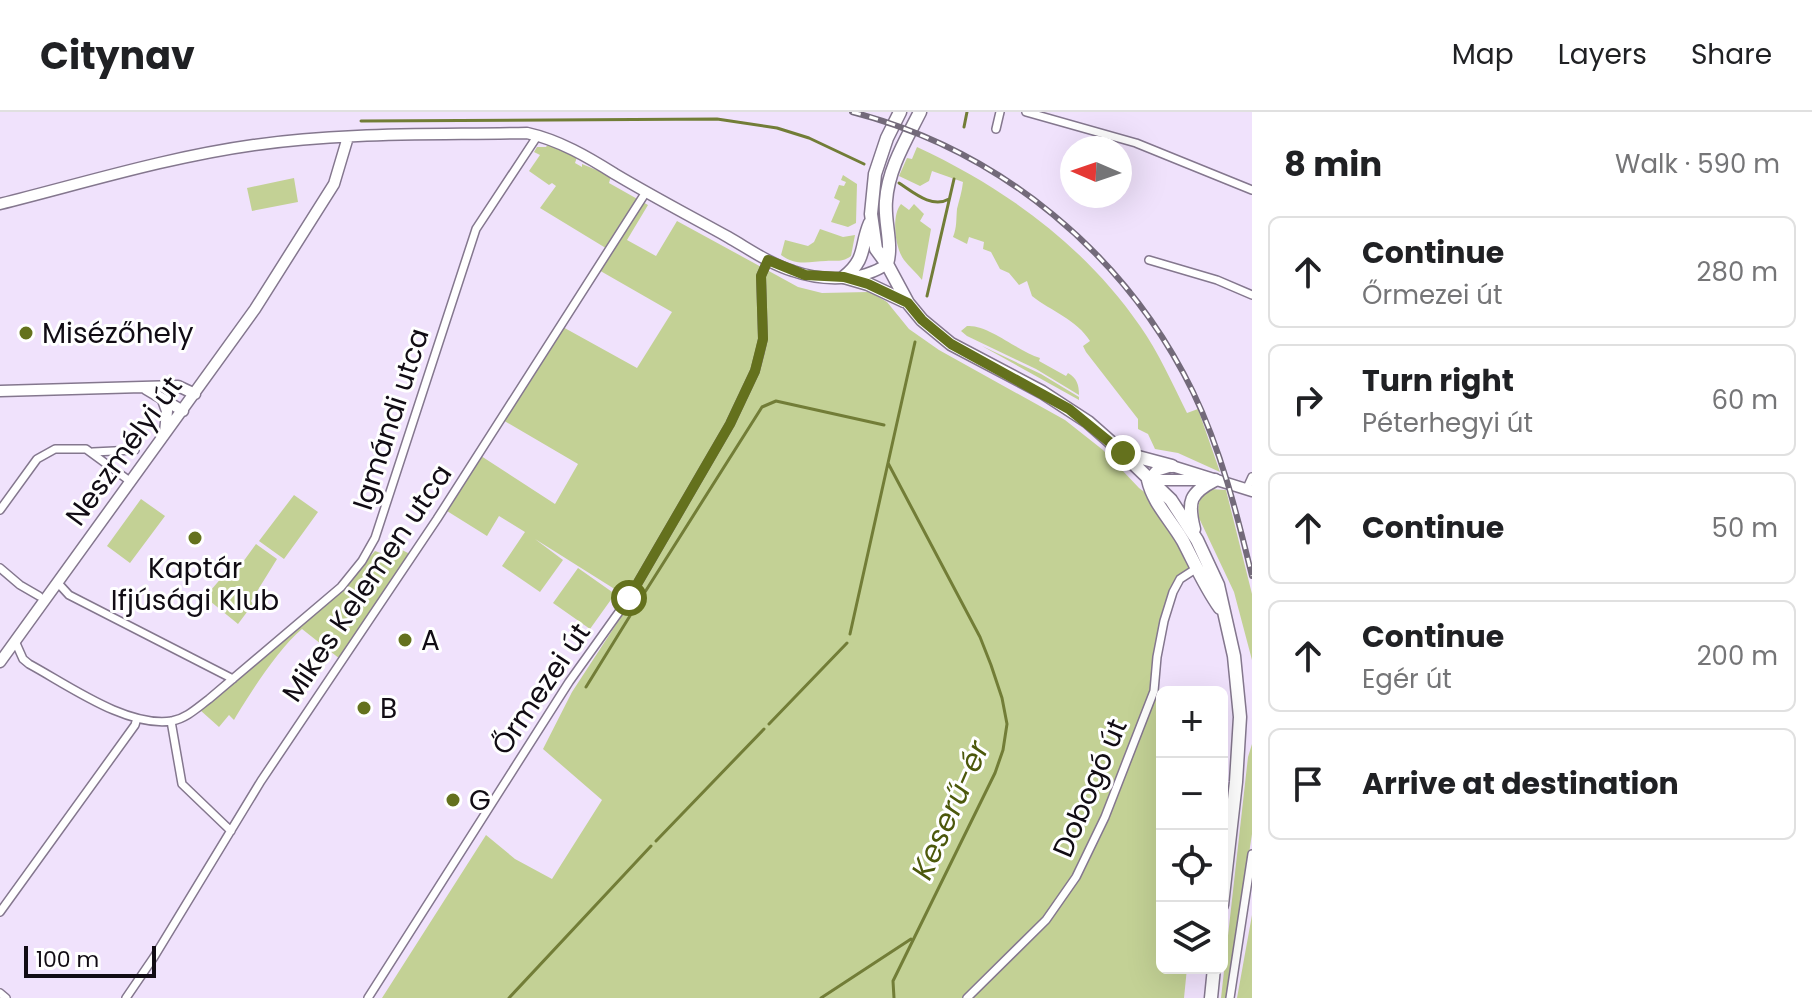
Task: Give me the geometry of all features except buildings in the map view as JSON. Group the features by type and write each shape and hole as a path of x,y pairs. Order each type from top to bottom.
{"main road":[{"path":"900,112 875,174 871,220 876,249 908,303 922,320 951,344 1069,409 1123,453 1148,480 1166,492 1197,540 1218,585 1234,656 1245,734 1222,902"},
{"path":"887,264 890,253 885,211 887,187 902,146 920,112"},
{"path":"844,277 857,267 863,256 871,220"},
{"path":"844,277 868,284 908,303"},
{"path":"1123,453 1172,466"},
{"path":"1148,480 1155,500 1182,539 1206,588 1222,611"},
{"path":"1197,540 1190,514 1191,501 1200,488 1215,480"},
{"path":"1211,998 1213,974"}],"street":[{"path":"996,129 1000,112"},
{"path":"1026,112 1136,143 1252,190"},
{"path":"0,204 205,153 253,145 348,137 527,133 587,157 768,260 805,275 844,277 872,272 887,264"},
{"name":"Igmándi utca","path":"171,721 187,715 233,679 341,587 362,561 375,538 476,229 538,135"},
{"name":"Neszmélyi út","path":"2,660 255,309 334,184 348,137"},
{"name":"Mikes Kelemen utca","path":"126,998 261,781 437,519 646,192"},
{"name":"Őrmezei út","path":"368,998 569,682 629,598 730,424 755,371 760,352 763,339 761,276 768,260"},
{"path":"1149,260 1217,280 1252,295"},
{"path":"0,391 178,386 195,394"},
{"path":"144,388 183,411"},
{"path":"163,400 167,416 165,435"},
{"path":"0,510 44,454 55,449 80,448 91,452 131,482"},
{"path":"91,452 135,450"},
{"path":"1148,480 1156,471 1172,466 1250,490 1252,477"},
{"path":"1148,480 1215,480"},
{"path":"0,568 39,596"},
{"name":"Dobogó út","path":"967,998 1046,920 1076,877 1105,817 1154,691 1164,621 1173,592 1180,579 1197,568"},
{"path":"58,583 69,595 233,679"},
{"path":"15,641 23,659"},
{"path":"2,660 23,659 116,711 137,718 171,721 182,784 231,831"},
{"path":"0,912 135,725 137,718"},
{"path":"1230,998 1252,854"},
{"path":"0,993 6,998"}],"green space":[{"path":"549,143 577,157 575,163 582,167 582,164 611,176 609,183 648,205 627,240 656,256 677,221 798,287 822,293 868,292 877,296 887,302 909,329 939,350 1065,420 1103,450 1139,488 1155,500 1188,554 1190,572 1172,595 1167,610 1155,691 1156,974 1186,974 1184,998 382,998 486,835 515,859 552,879 602,800 543,749 572,692 632,600 535,539 563,560 540,592 502,566 525,532 499,516 487,536 447,511 459,492 456,489 478,454 555,504 578,464 501,419 561,326 637,368 672,312 597,269 609,250 540,208 556,186 552,183 549,185 529,171 540,155 534,152 537,147 546,147"},
{"path":"917,147 1011,200 1094,270 1147,336 1187,413 1198,409 1220,472 1178,453 1155,449 1148,434 1138,429 1138,419 1086,352 1083,346 1090,341 1085,334 1071,321 1032,296 1027,281 1019,285 1009,273 1000,269 991,252 983,249 984,242 969,237 967,244 953,237 963,182 932,171 929,181 920,186 899,176 907,158 912,159"},
{"path":"843,175 857,184 856,223 848,227 831,222 840,201 834,198 839,185 844,186 846,182 841,180"},
{"path":"294,178 298,202 252,211 247,188"},
{"path":"901,204 909,210 914,204 924,214 920,221 931,229 922,280 898,248 895,224"},
{"path":"820,229 843,237 855,235 851,256 841,260 804,262 781,255 785,240 808,246 814,242"},
{"path":"967,326 993,333 1066,376 1068,373 1077,382 1079,395 1036,369 967,336 961,331"},
{"path":"982,346 1041,374 1079,397 1079,400"},
{"path":"1210,489 1226,490 1252,594 1252,660 1234,592 1199,518 1200,502"},
{"path":"294,495 318,512 284,559 259,541"},
{"path":"141,499 165,516 130,563 107,546"},
{"path":"256,544 277,559 251,601 253,604 238,624 205,597 229,569 235,573"},
{"path":"402,550 410,554 340,659 302,629 256,684 234,720 229,715 219,727 200,710 356,573 375,551 392,557"},
{"path":"578,568 615,594 590,629 553,603"},
{"path":"1252,744 1252,834 1227,998 1221,998 1224,974 1228,974 1228,936"},
{"path":"1252,915 1252,998 1237,998"}],"waterway":[{"name":"Keserű-ér","path":"964,127 967,112"},
{"path":"361,121 717,119 777,128 809,138 864,164"},
{"name":"Keserű-ér","path":"927,296 954,179"},
{"path":"899,183 929,201 949,199"},
{"name":"Keserű-ér","path":"894,998 893,981 995,773 1007,724 1002,698 980,637 888,463 915,342"},
{"path":"645,592 762,407 776,401 884,425"},
{"name":"Keserű-ér","path":"850,634 888,463"},
{"path":"586,687 641,598"},
{"name":"Keserű-ér","path":"769,724 847,643"},
{"name":"Keserű-ér","path":"656,841 764,729"},
{"name":"Keserű-ér","path":"509,998 651,846"},
{"path":"821,998 911,939"}],"railway":[{"path":"852,112 906,129 958,152 1007,181 1053,214 1095,253 1132,295 1165,342 1203,414 1227,482 1252,576"}],"place":[{"name":"Misézőhely","path":"26,333"},
{"name":"Kaptár Ifjúsági Klub","path":"195,538"},
{"name":"A","path":"405,640"},
{"name":"B","path":"364,708"},
{"name":"G","path":"453,800"}],"route":[{"path":"629,598 730,424 755,371 763,339 761,276 768,260 805,275 844,277 868,284 908,303 922,320 951,344 1069,409 1123,453"}]}
